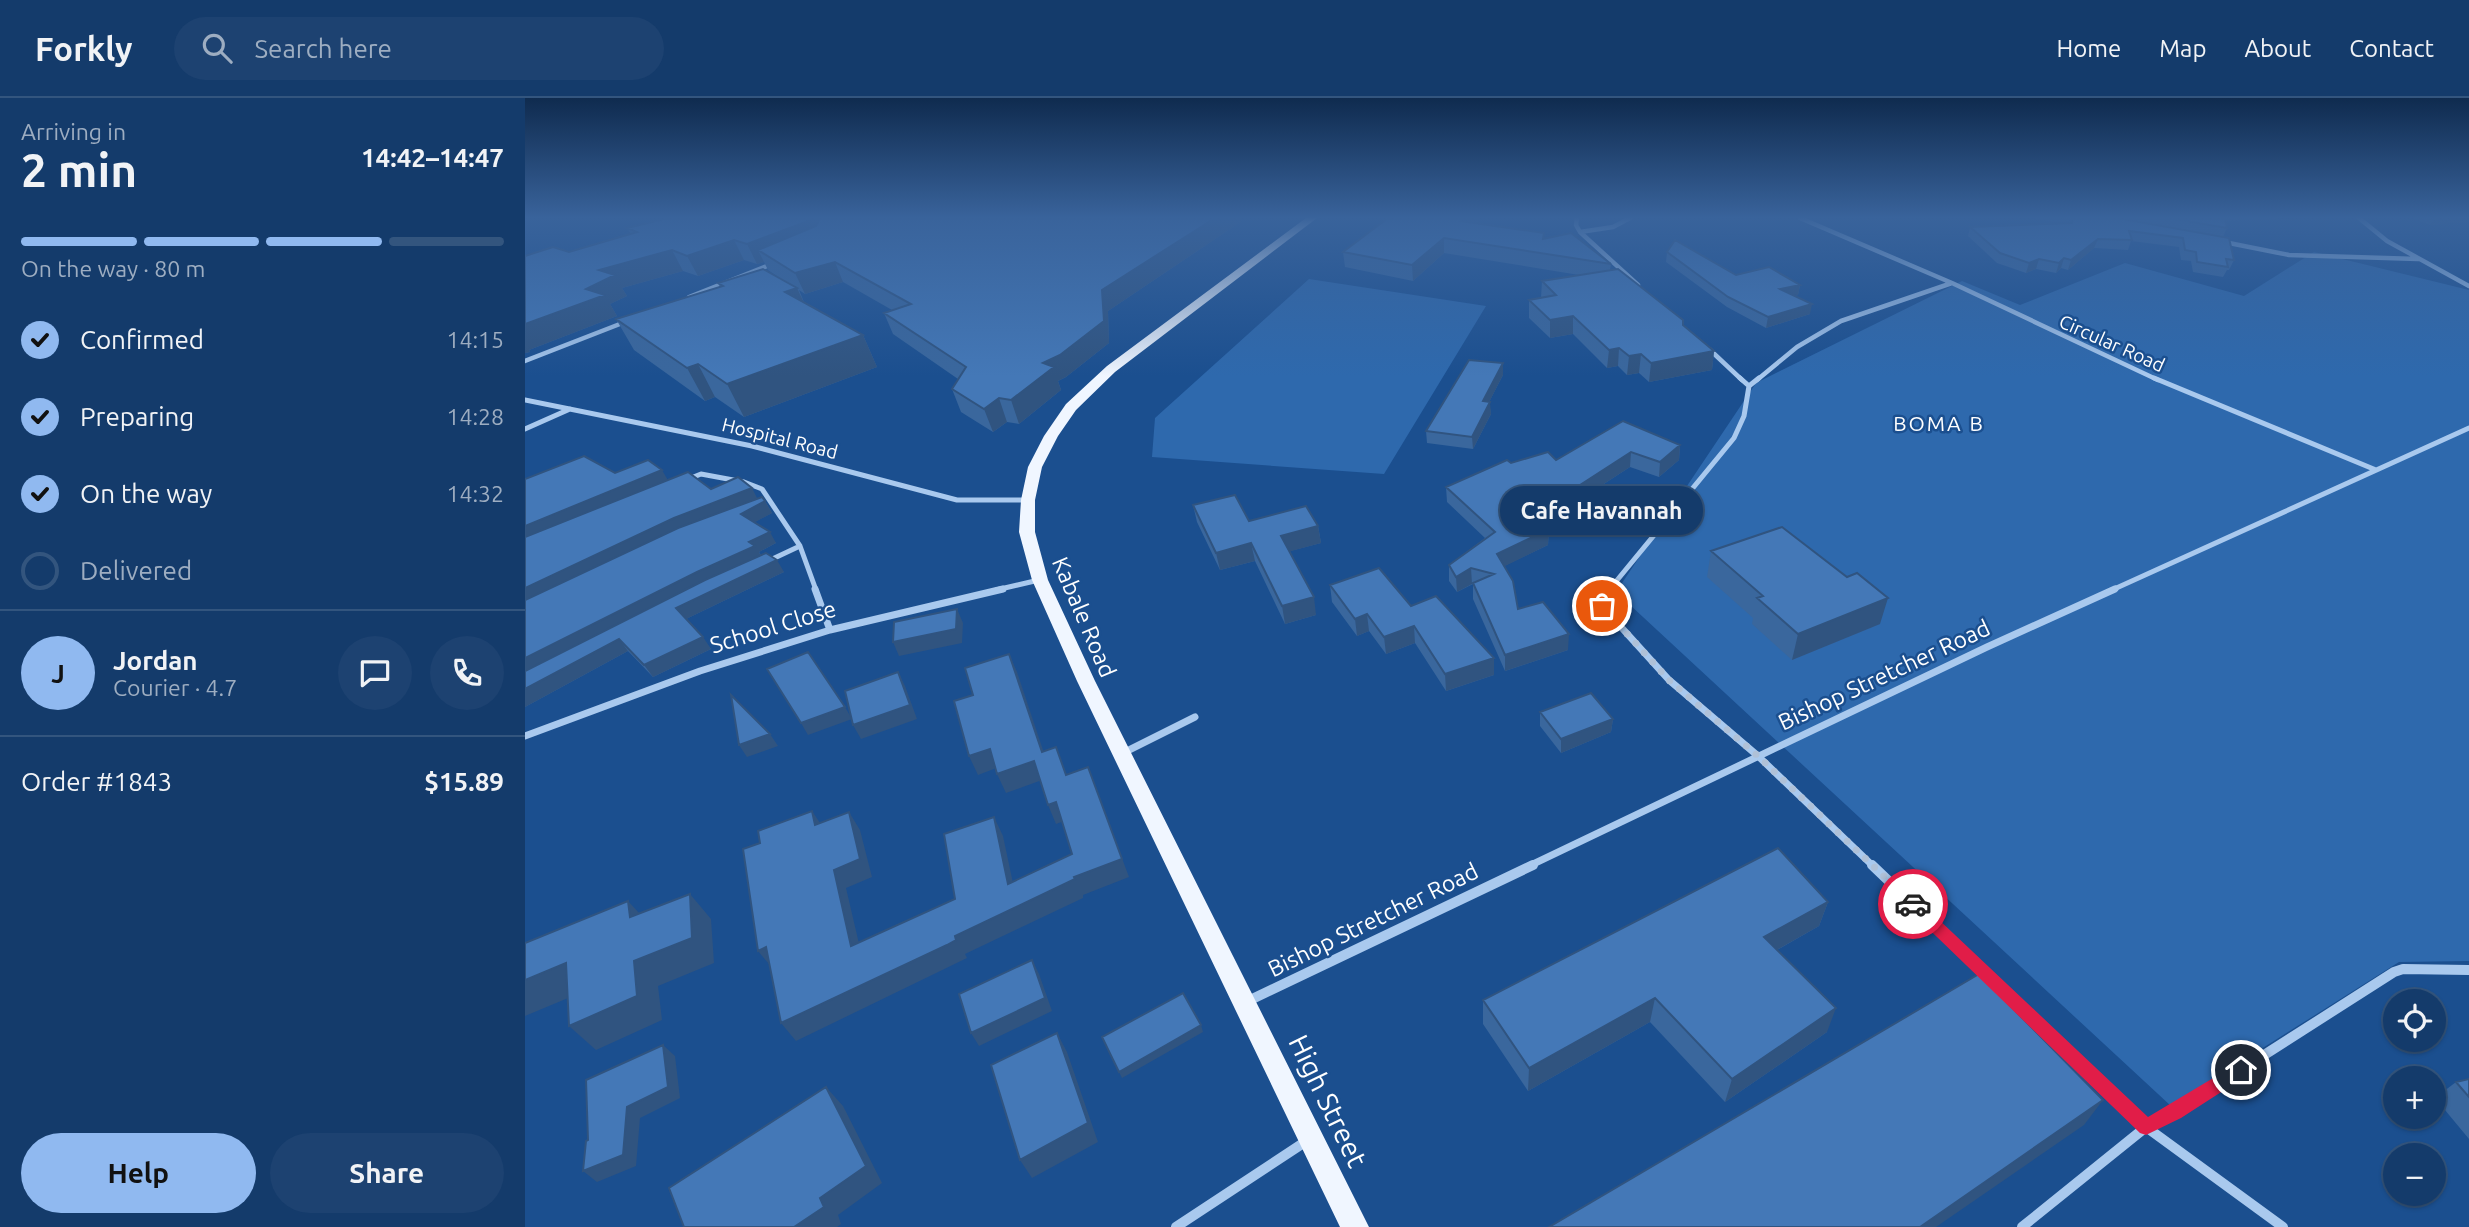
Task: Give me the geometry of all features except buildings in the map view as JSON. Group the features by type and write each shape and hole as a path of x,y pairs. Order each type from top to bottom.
{"main road":[{"name":"Kabale Road","path":"1243,271 1090,387 1071,407 1051,436 1035,467 1028,500 1027,532 1040,580 1244,1003"},
{"name":"High Street","path":"1244,1003 1355,1227"}],"street":[{"path":"678,301 754,271"},
{"path":"1622,271 1644,291"},
{"name":"Circular Road","path":"1923,271 2133,369 2375,470"},
{"path":"2441,271 2469,286"},
{"path":"1952,283 1841,321 1797,347 1749,386 1744,416 1734,438 1601,600 1602,606 1669,680 1758,756 2146,1127 2283,1227"},
{"path":"525,361 627,321"},
{"path":"1702,343 1749,386"},
{"name":"Hospital Road","path":"525,400 752,446 957,500 1028,500"},
{"path":"525,429 571,409"},
{"name":"Bishop Stretcher Road","path":"1244,1003 1987,647 2469,428"},
{"path":"682,481 701,474 744,482 762,489 772,500 800,546 831,630"},
{"path":"759,505 772,500"},
{"path":"762,564 800,546"},
{"name":"School Close","path":"525,736 700,671 831,630 1040,580"},
{"path":"1122,754 1195,717"},
{"path":"2022,1227 2146,1127 2175,1112 2394,972 2403,969 2469,970"},
{"path":"1175,1227 1311,1137"}],"shaded area":[{"path":"2106,271 2153,271 2244,296 2284,271 2390,271 2469,290 2469,961 2399,962 2171,1106 1616,592 1756,383 1962,281 2020,305"},
{"path":"1309,279 1486,306 1384,474 1152,457 1155,418"}],"way so far":[{"path":"1602,606 1669,680 1758,756 1913,904"}],"place":[{"name":"Cafe Havannah","path":"1602,606"}],"district":[{"name":"BOMA B","path":"1939,424"}],"route":[{"path":"1913,904 2146,1127 2241,1070"}]}
